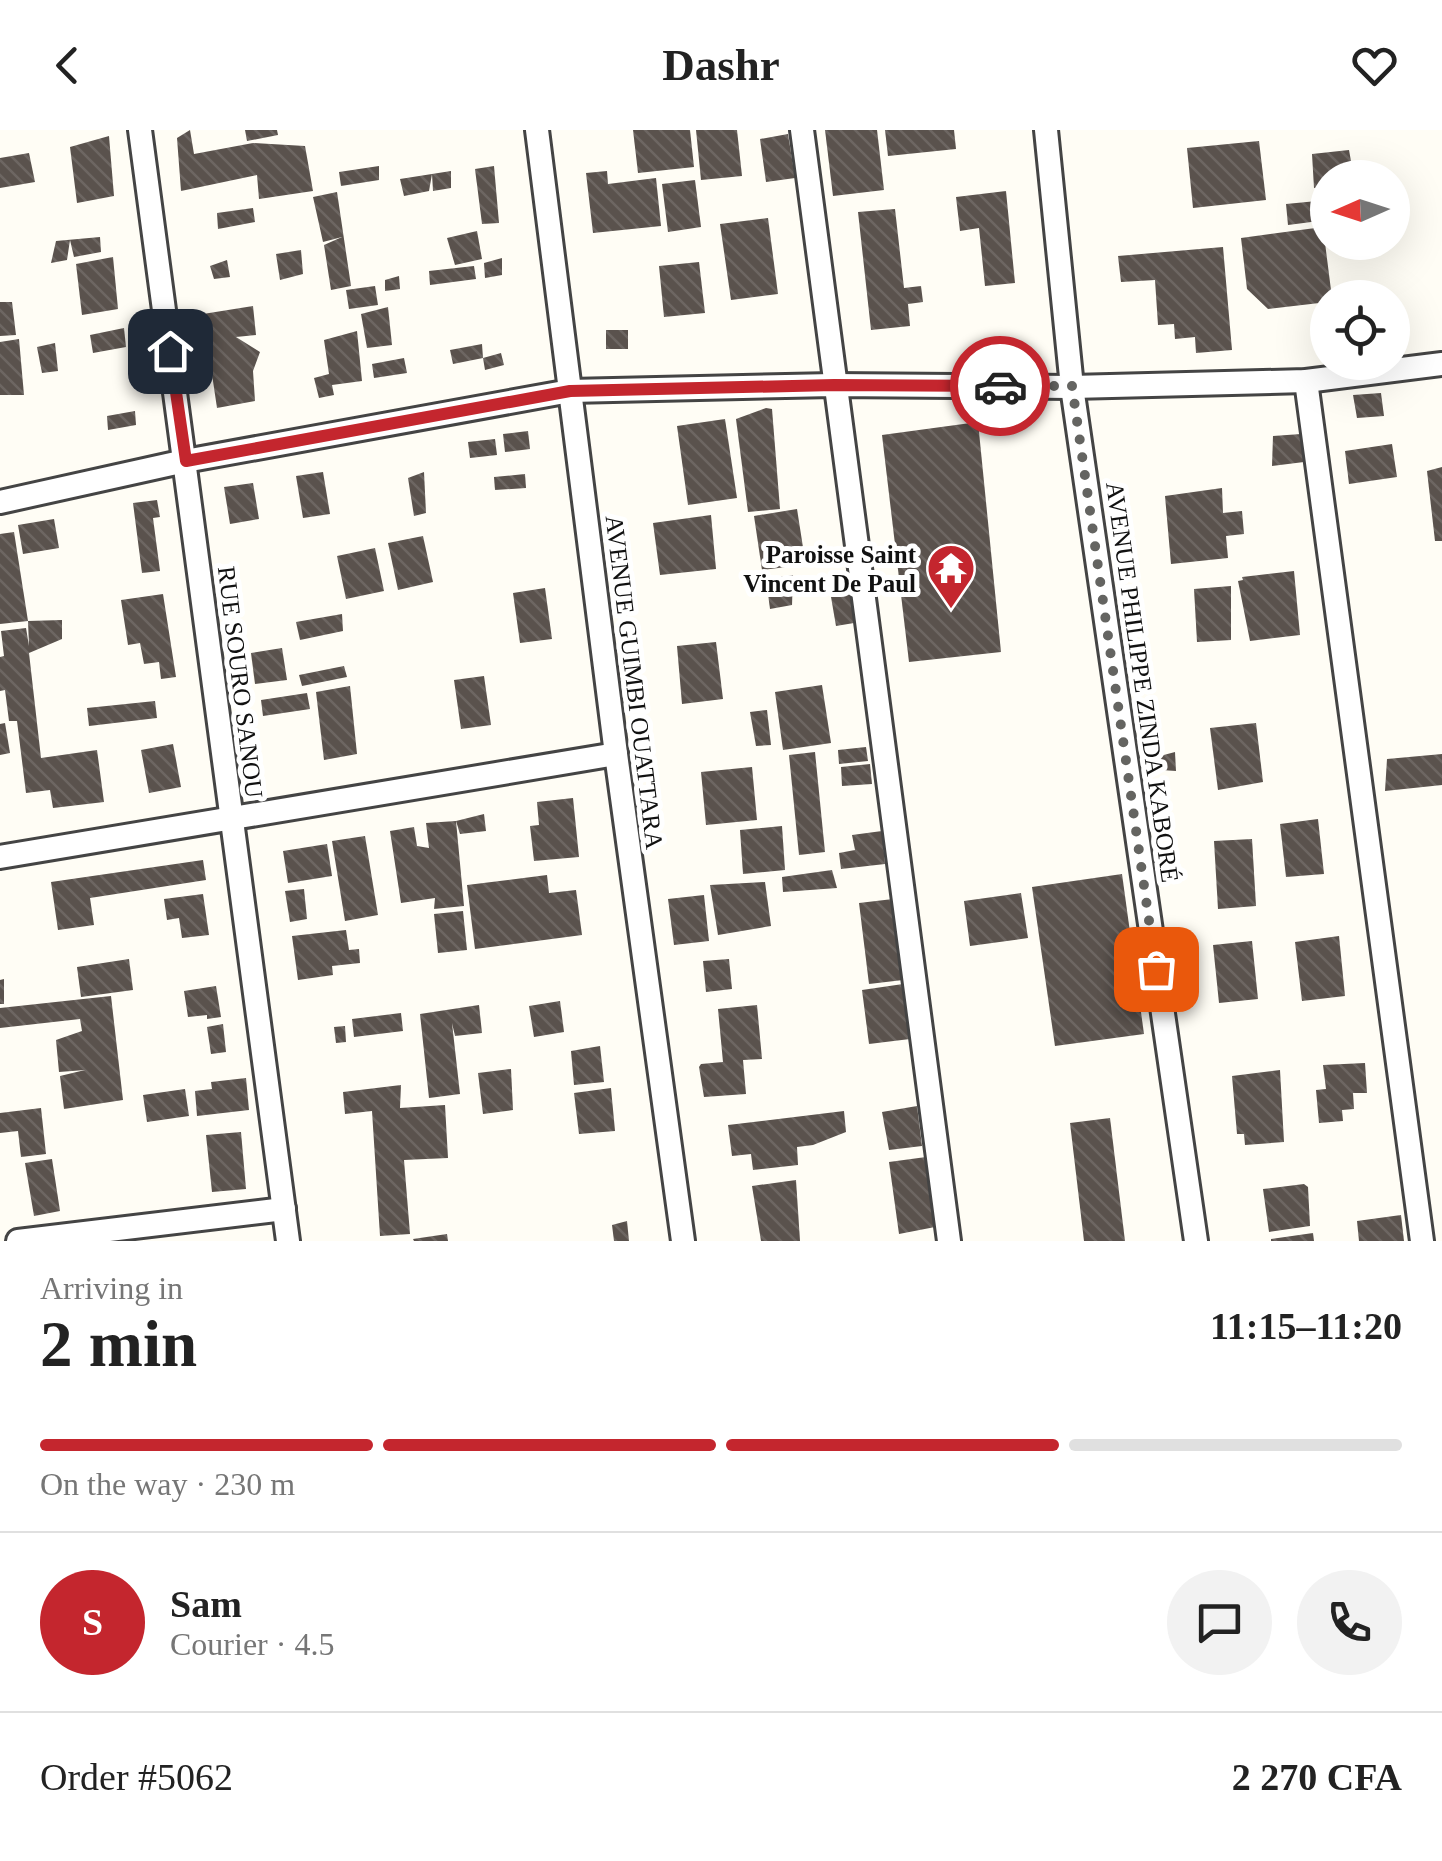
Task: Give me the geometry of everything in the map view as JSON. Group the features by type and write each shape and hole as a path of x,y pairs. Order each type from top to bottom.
{"street":[{"name":"RUE SOURO SANOU","path":"140,130 288,1241"},
{"name":"AVENUE GUIMBI OUATTARA","path":"538,130 616,754 683,1241"},
{"path":"802,130 949,1241"},
{"name":"AVENUE PHILIPPE ZINDA KABORÉ","path":"1046,130 1072,386 1196,1241"},
{"path":"0,502 186,461 570,391 1306,380 1442,364"},
{"path":"1306,380 1422,1241"},
{"path":"0,856 616,754"},
{"path":"18,1241 284,1209"}],"building":[{"path":"190,130 194,154 253,143 305,146 313,191 259,199 257,175 181,191 177,138"},
{"path":"245,130 277,130 278,135 247,141"},
{"path":"633,130 690,130 694,167 638,173"},
{"path":"696,130 737,130 742,176 701,180"},
{"path":"825,130 877,130 884,190 833,196"},
{"path":"885,130 954,130 956,149 888,156"},
{"path":"788,134 795,178 766,182 760,139"},
{"path":"109,136 114,196 77,203 70,147"},
{"path":"1259,141 1266,200 1193,208 1187,148"},
{"path":"1349,150 1351,160 1312,160 1312,154"},
{"path":"29,153 35,182 0,188 0,158"},
{"path":"379,166 379,180 341,186 339,172"},
{"path":"494,166 499,223 482,224 475,169"},
{"path":"451,171 451,188 433,191 432,174 429,191 404,196 400,179"},
{"path":"607,171 608,184 656,178 661,226 593,233 586,173"},
{"path":"695,180 701,227 668,232 662,184"},
{"path":"1006,191 1015,283 985,286 979,228 960,231 956,197"},
{"path":"337,192 351,286 331,290 324,245 342,237 323,242 313,197"},
{"path":"1310,202 1310,222 1288,225 1286,204"},
{"path":"253,208 255,222 218,229 217,213"},
{"path":"895,209 904,288 921,286 923,302 908,304 910,326 871,330 858,212"},
{"path":"768,218 778,294 731,300 720,224"},
{"path":"1310,229 1310,260 1327,260 1330,280 1310,280 1310,304 1268,309 1247,289 1241,238"},
{"path":"477,231 482,259 455,265 447,238"},
{"path":"100,237 101,252 74,257 70,240 67,260 51,263 56,241"},
{"path":"1223,247 1232,350 1196,353 1195,337 1175,339 1174,324 1158,325 1155,280 1121,282 1118,256"},
{"path":"301,250 303,274 280,280 276,254"},
{"path":"113,257 118,309 82,315 76,264"},
{"path":"502,258 502,275 485,278 484,263"},
{"path":"227,260 230,277 214,279 210,266"},
{"path":"699,262 705,313 664,317 659,266"},
{"path":"474,266 476,279 430,285 429,271"},
{"path":"399,276 400,289 385,291 385,280"},
{"path":"375,286 378,305 349,309 346,290"},
{"path":"0,302 12,302 16,335 0,336"},
{"path":"253,306 256,335 236,337 260,352 253,371 255,401 217,408 203,314"},
{"path":"388,307 392,345 367,348 361,314"},
{"path":"124,328 126,347 93,353 90,335"},
{"path":"606,330 628,330 628,349 606,349"},
{"path":"357,331 362,381 332,385 334,395 319,398 314,378 329,374 324,340"},
{"path":"19,339 24,395 0,395 0,342"},
{"path":"55,343 58,371 42,373 37,347"},
{"path":"482,344 483,358 453,364 450,350"},
{"path":"501,353 504,365 485,370 483,358"},
{"path":"404,358 407,373 374,378 372,364"},
{"path":"1381,393 1384,416 1357,418 1353,395"},
{"path":"772,409 780,509 748,512 736,419"},
{"path":"135,411 136,425 108,430 107,416"},
{"path":"725,419 737,498 688,505 677,426"},
{"path":"978,422 1001,652 909,662 882,435"},
{"path":"528,431 530,449 505,452 503,434"},
{"path":"1301,434 1304,462 1272,466 1273,436"},
{"path":"495,439 497,455 470,458 468,442"},
{"path":"1392,444 1397,477 1349,484 1345,451"},
{"path":"1442,467 1442,541 1435,541 1427,471"},
{"path":"323,472 330,514 303,518 296,476"},
{"path":"424,472 426,513 414,516 408,478"},
{"path":"525,474 526,488 495,490 494,477"},
{"path":"253,483 259,519 230,524 224,487"},
{"path":"1222,488 1223,513 1242,511 1244,534 1226,536 1228,558 1171,564 1165,496"},
{"path":"157,500 160,517 153,518 160,571 142,573 133,503"},
{"path":"797,509 803,565 762,570 754,516"},
{"path":"711,515 716,569 660,575 653,523"},
{"path":"54,519 59,548 23,554 18,525"},
{"path":"14,532 28,621 0,624 0,534"},
{"path":"423,536 433,582 398,590 388,543"},
{"path":"375,548 384,591 346,599 337,556"},
{"path":"1294,571 1300,635 1250,641 1238,581 1242,577"},
{"path":"793,575 792,605 770,609 766,579"},
{"path":"1231,586 1231,640 1197,642 1194,589"},
{"path":"545,588 552,639 520,643 513,593"},
{"path":"853,593 854,623 836,626 831,597"},
{"path":"163,594 176,677 161,679 159,662 144,664 140,643 128,645 121,600"},
{"path":"342,614 343,631 300,640 296,622"},
{"path":"62,620 62,639 29,653 41,758 97,750 104,802 53,808 50,790 26,793 17,721 9,721 5,690 0,691 0,657 4,656 1,631 26,628 29,646 28,621"},
{"path":"716,642 723,699 682,704 677,646"},
{"path":"282,648 287,680 255,684 251,653"},
{"path":"344,666 347,677 302,686 299,675"},
{"path":"484,676 491,725 461,729 454,680"},
{"path":"822,685 831,743 783,750 775,692"},
{"path":"350,686 357,754 324,760 316,692"},
{"path":"307,693 310,709 263,716 261,700"},
{"path":"155,701 157,718 89,726 87,708"},
{"path":"767,710 771,745 756,746 750,712"},
{"path":"5,723 10,753 0,755 0,724"},
{"path":"1256,723 1263,782 1218,790 1210,728"},
{"path":"173,744 181,787 149,793 141,750"},
{"path":"866,747 868,761 839,764 838,750"},
{"path":"815,752 825,852 799,855 789,755"},
{"path":"1175,752 1176,771 1161,770 1160,756"},
{"path":"1442,754 1442,785 1385,791 1387,759"},
{"path":"870,764 872,784 842,786 841,767"},
{"path":"752,767 757,820 706,825 701,772"},
{"path":"573,798 579,857 534,861 530,826 539,825 537,802"},
{"path":"484,814 486,831 460,834 456,821"},
{"path":"1318,819 1324,874 1286,877 1280,824"},
{"path":"456,821 464,906 434,909 435,898 401,903 390,831 414,827 417,846 429,848 426,823"},
{"path":"782,826 785,870 743,874 740,830"},
{"path":"882,831 885,864 841,869 839,853 855,850 852,835"},
{"path":"365,836 378,915 345,921 332,841"},
{"path":"1252,839 1256,906 1218,909 1214,841"},
{"path":"327,844 332,876 288,883 283,851"},
{"path":"203,860 206,880 90,898 94,925 58,930 51,882"},
{"path":"832,870 837,888 783,892 782,877"},
{"path":"1122,874 1144,1034 1055,1046 1032,887"},
{"path":"547,875 549,893 576,890 582,935 475,949 467,885"},
{"path":"765,882 771,926 718,935 710,885"},
{"path":"304,889 307,919 290,922 285,891"},
{"path":"1021,893 1028,938 970,946 964,901"},
{"path":"203,894 209,935 182,938 179,918 167,920 164,899"},
{"path":"704,895 709,941 674,945 668,899"},
{"path":"893,899 903,980 869,984 859,903"},
{"path":"463,911 467,950 438,953 434,914"},
{"path":"346,930 349,950 359,949 360,963 332,966 333,975 298,980 292,936"},
{"path":"1339,936 1345,996 1302,1001 1295,942"},
{"path":"1252,941 1258,999 1219,1003 1213,945"},
{"path":"129,959 133,990 81,997 77,967"},
{"path":"729,959 732,989 706,992 703,961"},
{"path":"4,979 4,1004 0,1004 0,980"},
{"path":"903,984 910,1039 869,1044 862,990"},
{"path":"216,986 221,1017 188,1017 184,991"},
{"path":"111,996 123,1100 64,1109 60,1076 85,1070 59,1072 56,1040 82,1031 80,1019 0,1028 0,1008"},
{"path":"560,1001 564,1032 534,1037 529,1006"},
{"path":"479,1005 482,1033 455,1036 452,1023 460,1094 429,1098 420,1014"},
{"path":"757,1005 762,1059 743,1060 746,1094 704,1097 699,1067 723,1062 718,1009"},
{"path":"401,1013 403,1031 354,1037 352,1019"},
{"path":"223,1024 226,1052 211,1054 207,1027"},
{"path":"345,1026 346,1042 336,1043 334,1027"},
{"path":"600,1046 604,1082 574,1085 571,1051"},
{"path":"1365,1063 1367,1093 1353,1093 1354,1109 1342,1110 1343,1121 1319,1123 1316,1090 1326,1089 1323,1065"},
{"path":"511,1069 513,1110 483,1114 478,1073"},
{"path":"1280,1070 1284,1142 1245,1145 1244,1134 1237,1134 1232,1076"},
{"path":"246,1078 249,1110 197,1116 195,1091 212,1089 211,1082"},
{"path":"401,1085 400,1108 445,1105 448,1158 404,1160 410,1234 380,1236 372,1111 345,1114 343,1092"},
{"path":"611,1088 615,1131 579,1134 574,1093"},
{"path":"185,1089 189,1116 147,1122 143,1095"},
{"path":"917,1106 922,1146 889,1150 882,1112"},
{"path":"41,1108 46,1154 21,1157 18,1131 0,1133 0,1113"},
{"path":"844,1111 846,1132 797,1147 798,1165 753,1170 751,1154 732,1156 728,1125"},
{"path":"1110,1118 1125,1241 1084,1241 1070,1123"},
{"path":"241,1132 246,1189 212,1192 206,1135"},
{"path":"926,1157 935,1227 899,1234 889,1162"},
{"path":"52,1159 60,1211 34,1216 25,1163"},
{"path":"796,1180 800,1241 761,1241 752,1186"},
{"path":"1304,1184 1308,1187 1310,1226 1269,1232 1263,1189"},
{"path":"1401,1215 1404,1241 1359,1241 1357,1221"},
{"path":"627,1221 629,1241 614,1241 612,1225"},
{"path":"1313,1233 1314,1241 1271,1241 1271,1239"},
{"path":"447,1234 448,1241 413,1239"}],"way so far":[{"path":"1000,386 1072,386 1156,969"}],"place":[{"name":"Paroisse Saint Vincent De Paul","path":"951,610"}],"route":[{"path":"170,351 186,461 570,391 1000,386"}]}
